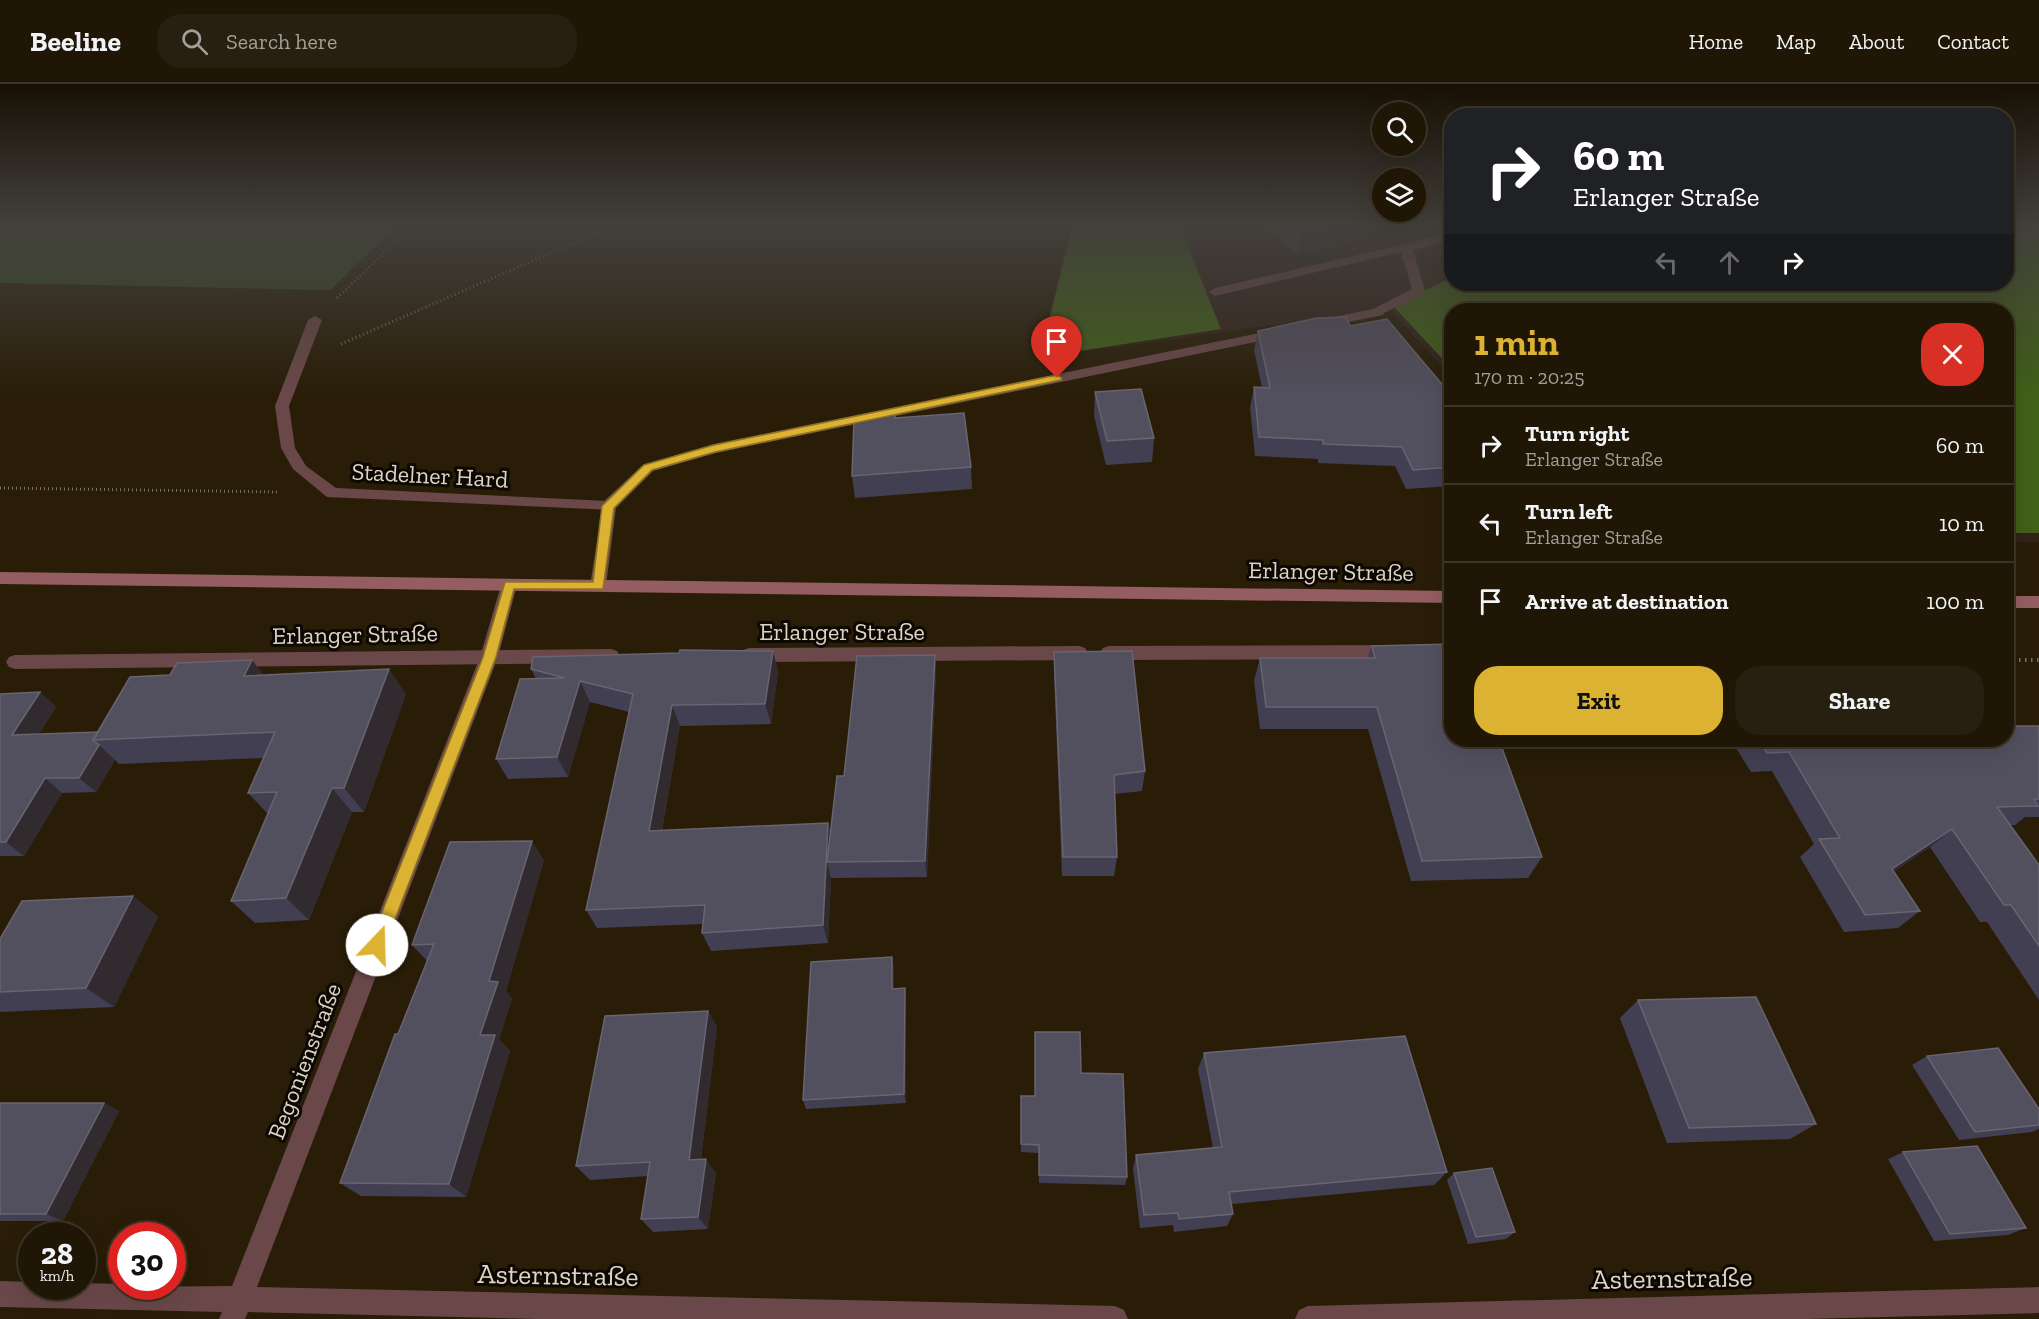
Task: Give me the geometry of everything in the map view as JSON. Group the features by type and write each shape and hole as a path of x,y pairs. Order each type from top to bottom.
{"main road":[{"name":"Erlanger Straße","path":"0,578 1444,597"},
{"path":"2014,602 2039,602"}],"street":[{"path":"1215,292 1260,282"},
{"path":"598,586 608,506 648,468 714,449 1378,312 1419,291 1416,282"},
{"name":"Stadelner Hard","path":"315,320 282,406 288,448 300,470 332,493 608,506"},
{"name":"Begonienstraße","path":"235,1309 489,657 509,585"},
{"name":"Erlanger Straße","path":"728,655 1416,651"},
{"name":"Erlanger Straße","path":"15,662 634,656"},
{"name":"Asternstraße","path":"0,1294 235,1309 1115,1319"},
{"name":"Asternstraße","path":"1308,1319 1912,1312 2039,1300"}],"path":[{"path":"315,320 355,282"},
{"path":"299,363 485,282"},
{"path":"0,488 332,493"},
{"path":"2014,660 2039,660"}],"shaded area":[{"path":"1057,282 1444,282 1444,291 2014,291 2014,282 2039,282 2039,542 2014,542 2014,303 1444,303 1444,368 1389,309 1038,358"}],"green space":[{"path":"0,282 339,282 330,290"},
{"path":"1059,282 1202,282 1221,329 1040,357"},
{"path":"1443,282 1444,291 2014,291 2014,282 2039,282 2039,533 2014,533 2014,303 1444,303 1444,360 1393,306"}],"building":[{"path":"1346,317 1350,326 1387,319 1444,387 1444,468 1413,470 1402,447 1323,444 1323,440 1259,437 1254,387 1270,388 1258,331 1317,318"},
{"path":"1141,389 1154,438 1107,441 1095,392"},
{"path":"895,411 895,418 964,413 971,467 852,476 854,419"},
{"path":"1444,644 1444,747 1502,747 1542,857 1422,861 1377,707 1266,707 1260,658 1375,658 1372,646"},
{"path":"680,650 773,651 765,704 672,705 649,831 828,823 823,925 702,933 705,905 586,910 633,694 580,681 557,757 496,759 520,679 565,678 531,669 533,657 679,653"},
{"path":"1132,651 1145,771 1114,775 1117,857 1063,857 1054,652"},
{"path":"935,655 925,861 827,862 837,776 844,776 857,656"},
{"path":"252,660 244,676 389,669 344,788 332,788 286,898 231,901 277,792 248,793 275,732 93,740 130,677 170,675 177,663"},
{"path":"40,692 12,735 98,732 93,740 99,745 79,778 45,778 6,842 0,842 0,694"},
{"path":"2014,726 2039,726 2039,799 2034,799 2038,806 1997,807 2039,865 2039,946 2011,905 2004,905 1952,829 1892,869 1920,911 1865,915 1819,839 1840,838 1789,752 1767,753 1763,747 2014,747"},
{"path":"532,841 489,981 498,982 480,1035 495,1035 449,1184 340,1183 395,1034 398,1034 434,944 412,945 450,842"},
{"path":"133,896 86,988 0,992 0,939 22,901"},
{"path":"892,957 892,989 905,988 904,1094 803,1100 811,962"},
{"path":"1756,997 1816,1124 1689,1128 1638,1000"},
{"path":"708,1011 689,1160 706,1159 698,1217 641,1219 650,1162 576,1166 605,1016"},
{"path":"1035,1032 1080,1032 1081,1073 1123,1074 1127,1177 1039,1175 1039,1145 1021,1144 1021,1096 1035,1096"},
{"path":"1405,1036 1447,1172 1229,1192 1233,1214 1179,1219 1178,1213 1144,1215 1136,1155 1222,1147 1204,1053"},
{"path":"1998,1048 2039,1109 2039,1125 1975,1132 1927,1056"},
{"path":"0,1103 104,1103 46,1214 0,1214"},
{"path":"1977,1146 2026,1228 1950,1234 1903,1152"},
{"path":"1492,1168 1515,1232 1476,1237 1454,1173"}],"route":[{"path":"377,945 489,657 509,585 598,586 608,506 648,468 714,449 1057,378"}]}
